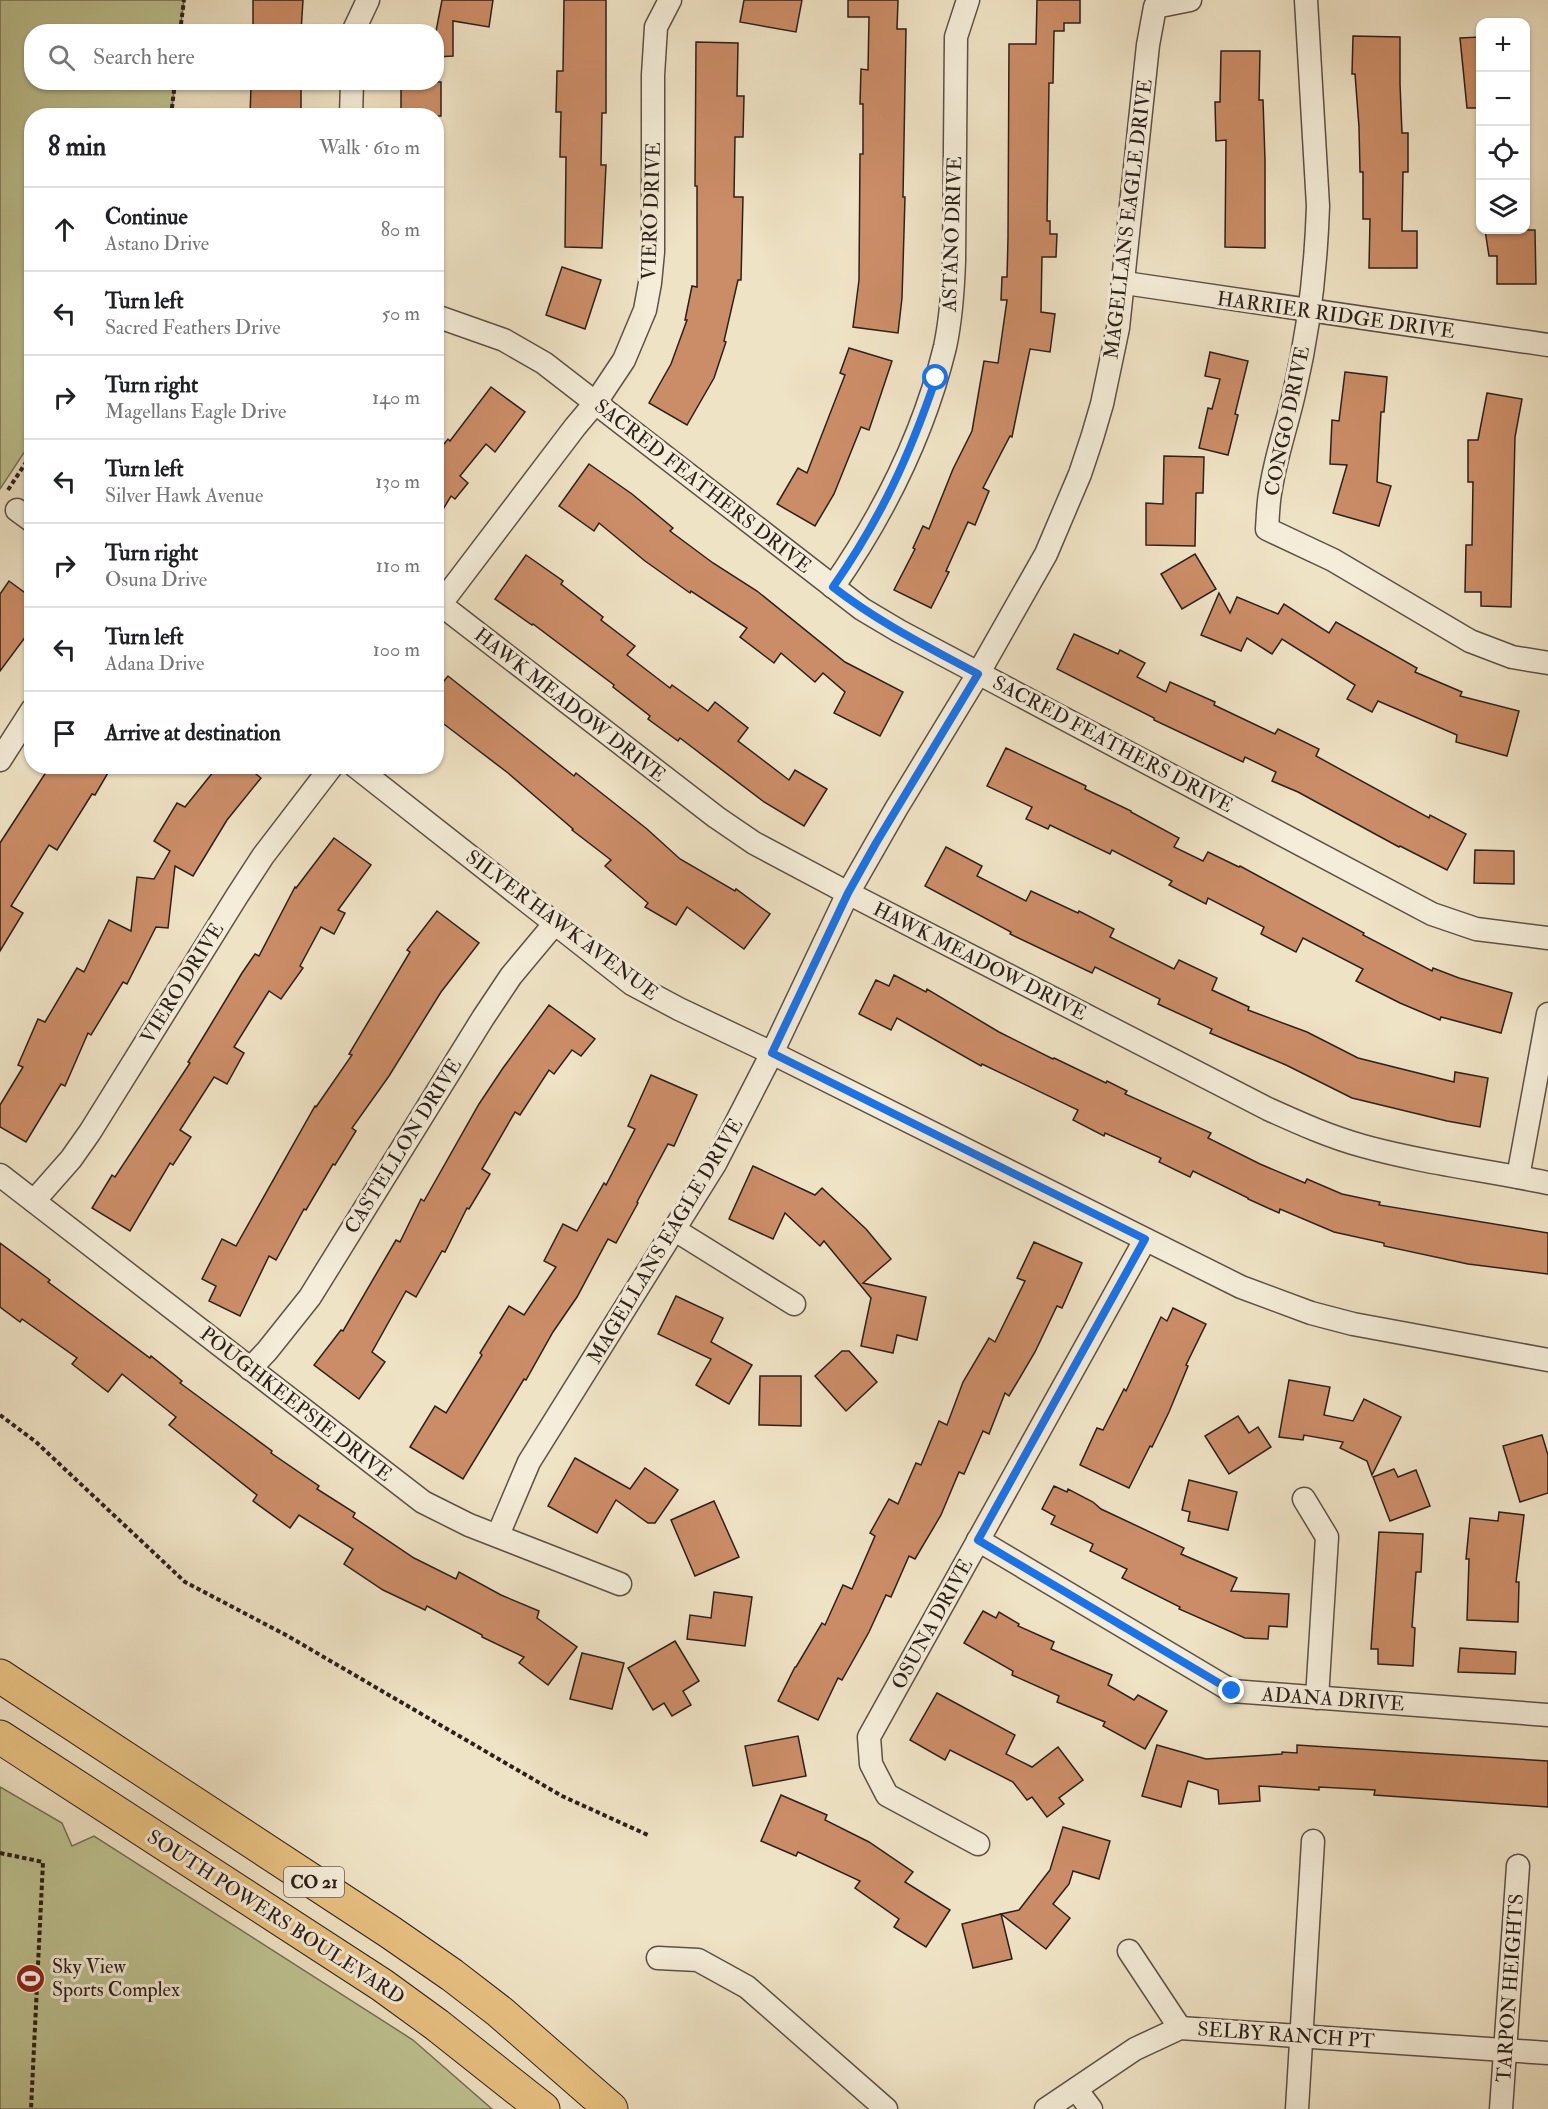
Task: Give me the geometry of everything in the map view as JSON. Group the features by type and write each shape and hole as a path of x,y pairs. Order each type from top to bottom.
{"highway":[{"name":"CO 21","path":"0,1676 453,1975 501,2012 611,2109"},
{"name":"SOUTH POWERS BOULEVARD","path":"0,1737 382,1985 541,2107"},
{"path":"501,2012 605,2087 631,2109"}],"street":[{"path":"357,24 368,0"},
{"name":"VIERO DRIVE","path":"444,599 596,402 624,360 645,310 650,283 653,221 653,75 656,27 670,0"},
{"name":"ASTANO DRIVE","path":"833,587 858,550 895,484 923,415 945,347 953,289 954,261 956,38 968,0"},
{"name":"MAGELLANS EAGLE DRIVE","path":"498,1535 529,1462 715,1164 772,1053 848,893 880,834 978,674 1046,554 1080,474 1102,404 1118,328 1125,283 1146,67 1155,7 1190,0"},
{"name":"CONGO DRIVE","path":"1306,0 1318,206 1315,270 1296,389 1271,487 1266,529 1333,560 1470,641 1512,657 1548,663"},
{"path":"351,108 352,90"},
{"name":"HARRIER RIDGE DRIVE","path":"1125,283 1548,345"},
{"name":"SACRED FEATHERS DRIVE","path":"444,319 504,340 544,363 862,609 898,631 1432,914 1476,929 1548,938"},
{"name":"HAWK MEADOW DRIVE","path":"444,612 716,818 754,843 848,893 1268,1109 1302,1124 1373,1149 1548,1183"},
{"path":"0,760 24,722"},
{"name":"VIERO DRIVE","path":"34,1201 71,1159 90,1132 263,856 326,774"},
{"name":"SILVER HAWK AVENUE","path":"365,774 632,984 678,1009 772,1053 1241,1287 1311,1313 1353,1324 1548,1360"},
{"name":"CASTELLON DRIVE","path":"250,1369 310,1297 483,1018 511,976 556,922"},
{"path":"1518,1177 1548,1014"},
{"name":"POUGHKEEPSIE DRIVE","path":"0,1175 423,1502 469,1525 620,1584"},
{"path":"675,1230 794,1304"},
{"name":"OSUNA DRIVE","path":"978,1844 887,1795 871,1764 869,1737 1145,1239"},
{"path":"1304,1499 1328,1537 1317,1698"},
{"name":"ADANA DRIVE","path":"978,1540 1232,1691 1548,1715"},
{"path":"1297,2109 1313,1841"},
{"name":"TARPON HEIGHTS","path":"1502,2109 1518,1866"},
{"path":"1128,1951 1180,2028"},
{"path":"658,1958 698,1960 747,1987 886,2109"},
{"name":"SELBY RANCH PT","path":"1046,2109 1135,2049 1180,2028 1548,2053"},
{"path":"1076,2089 1091,2109"}],"path":[{"path":"181,24 184,0"},
{"path":"172,108 174,90"},
{"path":"17,509 24,483"},
{"path":"0,1415 36,1442 185,1582 286,1635 562,1796 650,1836"},
{"path":"0,1853 43,1862 31,2109"}],"green space":[{"path":"0,0 184,0 181,24 24,24 24,90 174,90 172,108 24,108 24,453 0,489"},
{"path":"0,1787 62,1823 72,1846 94,1836 413,2040 492,2109 0,2109"}],"building":[{"path":"253,0 303,0 302,24 253,24"},
{"path":"442,0 493,0 489,27 453,21 453,56 444,57 444,24 437,24"},
{"path":"564,0 606,0 606,113 602,113 601,165 606,165 602,248 565,247 566,157 560,157 561,112 556,112 557,71 563,71"},
{"path":"744,0 802,0 796,32 740,22"},
{"path":"848,0 898,0 897,29 906,29 903,197 905,197 902,298 898,333 853,327 859,280 860,154 863,154 863,104 860,104 861,69 868,70 869,17 848,17"},
{"path":"1037,0 1080,0 1080,23 1064,23 1064,31 1054,31 1053,83 1049,83 1047,221 1050,221 1050,234 1057,234 1056,257 1042,257 1041,312 1055,314 1050,352 1030,349 1012,437 1010,436 983,488 989,491 975,525 968,522 946,571 949,572 931,608 894,590 915,549 913,548 923,526 929,529 953,469 972,431 984,361 998,363 1007,300 1001,300 1002,277 1007,277 1009,44 1036,44"},
{"path":"1353,36 1400,37 1402,133 1408,133 1408,172 1403,172 1402,231 1417,231 1417,268 1369,268 1370,219 1363,219 1363,172 1360,172 1355,74 1352,74"},
{"path":"1476,37 1476,108 1467,108 1460,38"},
{"path":"696,42 738,43 737,96 744,96 743,137 735,137 734,197 743,197 741,280 738,280 724,341 726,342 714,378 687,425 649,403 671,364 687,320 685,320 692,286 697,287"},
{"path":"1221,51 1260,51 1259,100 1263,100 1265,248 1225,247 1226,140 1216,141 1215,102 1220,102"},
{"path":"251,90 301,90 301,108 250,108"},
{"path":"401,90 441,90 441,108 401,108"},
{"path":"1530,230 1535,230 1536,284 1497,284 1497,256 1489,256 1486,234 1530,234"},
{"path":"562,267 601,280 585,329 546,315"},
{"path":"849,348 892,361 869,430 861,427 834,494 815,526 777,504 798,468 807,473 845,375 840,373"},
{"path":"1210,352 1248,361 1228,455 1199,448 1208,408 1212,409 1220,379 1205,376"},
{"path":"1345,372 1387,377 1384,412 1381,412 1377,482 1391,486 1379,526 1333,513 1347,465 1330,464 1332,420 1339,421"},
{"path":"491,387 525,412 495,452 486,444 460,476 468,483 455,499 451,496 444,508 444,444 448,439 450,441"},
{"path":"1487,393 1522,399 1515,437 1511,607 1481,606 1481,592 1465,592 1466,545 1472,545 1473,482 1468,482 1468,440 1478,440"},
{"path":"1164,456 1204,457 1203,493 1196,493 1195,546 1146,545 1146,503 1163,504"},
{"path":"589,464 632,494 673,528 670,531 713,563 757,591 845,662 903,692 880,736 834,713 845,692 823,673 815,682 781,653 774,663 740,637 747,628 691,591 690,593 645,561 599,523 594,531 559,506"},
{"path":"1195,554 1216,589 1182,609 1161,574"},
{"path":"526,555 563,581 561,584 603,617 601,620 635,646 627,655 670,688 672,685 708,711 715,702 748,728 738,741 789,780 795,770 827,789 804,826 764,802 680,738 678,741 648,719 650,716 613,687 614,685 533,624 495,599"},
{"path":"9,581 24,592 24,639 0,671 0,594"},
{"path":"1219,593 1230,613 1237,597 1278,614 1284,604 1329,633 1336,622 1417,668 1415,672 1462,692 1460,696 1519,711 1507,756 1456,742 1457,735 1378,701 1372,712 1347,699 1355,685 1282,639 1272,654 1247,638 1241,651 1201,635"},
{"path":"1074,634 1118,654 1120,650 1145,663 1137,677 1166,692 1170,682 1215,702 1214,705 1275,734 1278,729 1319,749 1316,756 1429,818 1430,815 1466,834 1447,870 1399,847 1298,792 1272,781 1276,772 1245,757 1243,762 1154,720 1057,669"},
{"path":"448,676 574,776 576,773 647,829 680,859 735,891 736,889 770,914 744,949 687,907 676,925 645,907 648,903 605,866 611,860 572,830 508,773 444,724 444,681"},
{"path":"1006,748 1086,786 1085,789 1179,838 1174,847 1203,861 1208,852 1240,866 1432,971 1433,968 1512,993 1501,1033 1441,1017 1440,1020 1400,1003 1356,981 1363,969 1303,938 1296,952 1261,934 1264,927 1208,898 1206,904 1169,885 1172,881 1112,850 1110,854 1050,825 1048,829 1026,819 1032,807 987,786"},
{"path":"45,774 107,774 57,850 49,845 11,906 23,913 0,951 0,843"},
{"path":"212,774 256,774 261,778 227,820 193,876 175,866 168,928 156,927 127,984 123,982 91,1035 88,1033 65,1086 61,1084 26,1142 0,1127 0,1105 23,1067 18,1065 38,1019 45,1022 77,968 84,972 109,920 131,931 137,877 154,879 170,851 154,841 177,803 185,807"},
{"path":"334,838 371,865 338,910 345,913 334,934 321,927 300,966 303,968 281,999 269,991 234,1047 244,1053 227,1084 214,1077 180,1130 191,1137 173,1165 170,1163 130,1231 92,1208 112,1175 115,1177 190,1063 188,1062 242,973 255,954 259,956 295,887"},
{"path":"946,847 982,866 977,876 1026,901 1031,891 1078,913 1079,911 1114,929 1110,937 1174,969 1179,960 1217,978 1212,990 1249,1007 1248,1010 1307,1032 1358,1058 1454,1082 1455,1072 1488,1078 1480,1127 1352,1098 1286,1065 1210,1033 1212,1029 1158,1004 1160,999 1095,967 1092,973 1010,934 1011,932 925,886"},
{"path":"1475,850 1514,851 1514,884 1474,883"},
{"path":"437,911 479,943 441,992 389,1076 352,1128 356,1131 306,1210 304,1209 276,1260 269,1256 240,1316 209,1301 216,1286 202,1279 222,1239 236,1246 315,1106 352,1055 349,1054 410,952 407,950"},
{"path":"894,975 926,992 927,989 999,1032 1053,1059 1106,1083 1107,1081 1127,1091 1125,1094 1211,1133 1208,1138 1305,1183 1307,1179 1342,1194 1380,1202 1379,1205 1548,1233 1548,1274 1468,1264 1384,1246 1384,1243 1334,1232 1280,1209 1279,1213 1193,1171 1190,1177 1159,1162 1161,1158 1105,1133 1104,1136 1073,1120 1078,1110 982,1064 981,1066 897,1018 891,1030 859,1014 876,980 889,986"},
{"path":"549,1005 595,1039 581,1056 572,1050 554,1074 549,1070 520,1115 515,1112 482,1169 490,1174 469,1209 467,1208 445,1252 442,1251 416,1297 406,1291 372,1352 385,1362 359,1399 314,1365 341,1330 343,1331 396,1240 400,1242 421,1199 424,1201 479,1104"},
{"path":"651,1075 697,1095 674,1146 668,1144 616,1243 608,1239 577,1297 463,1479 410,1447 435,1406 446,1413 509,1306 524,1315 556,1267 544,1261 563,1224 577,1231 604,1183 606,1185 635,1129 628,1126"},
{"path":"753,1166 815,1195 822,1188 866,1229 891,1259 863,1283 926,1297 917,1340 897,1335 893,1353 861,1346 871,1298 824,1241 820,1246 785,1213 773,1239 729,1219"},
{"path":"1034,1242 1082,1263 1062,1308 1057,1306 1035,1352 1009,1396 1005,1393 989,1434 983,1431 964,1474 959,1472 941,1515 915,1559 909,1556 891,1597 886,1595 869,1632 842,1680 838,1678 818,1720 778,1701 795,1667 822,1623 825,1625 843,1585 852,1589 875,1536 870,1533 889,1499 898,1504 916,1463 921,1465 939,1421 947,1425 963,1382 989,1338 995,1342 1025,1281 1017,1278"},
{"path":"0,1243 50,1280 48,1282 150,1358 151,1356 182,1381 180,1383 272,1451 271,1453 319,1486 317,1489 355,1513 353,1517 414,1558 456,1579 459,1572 501,1595 539,1611 537,1618 577,1647 548,1685 519,1663 524,1657 482,1637 427,1606 425,1610 383,1590 344,1564 353,1549 299,1515 290,1528 253,1501 257,1495 169,1425 176,1417 122,1374 108,1392 72,1364 77,1358 22,1319 20,1322 0,1307"},
{"path":"676,1296 723,1318 711,1342 752,1365 729,1404 696,1385 711,1359 658,1334"},
{"path":"1173,1308 1206,1324 1186,1365 1188,1366 1169,1412 1129,1488 1080,1465 1097,1428 1103,1430 1124,1389 1126,1391 1161,1317 1167,1321"},
{"path":"842,1351 849,1351 877,1382 846,1411 815,1376"},
{"path":"760,1376 801,1376 801,1426 759,1425"},
{"path":"1289,1380 1330,1387 1324,1415 1353,1421 1364,1399 1401,1417 1372,1475 1367,1461 1340,1448 1343,1442 1304,1435 1303,1440 1279,1437"},
{"path":"1238,1416 1249,1433 1258,1427 1271,1447 1229,1474 1205,1436"},
{"path":"1542,1435 1548,1455 1548,1493 1520,1502 1503,1446"},
{"path":"575,1458 630,1489 645,1468 678,1490 655,1523 648,1523 616,1500 597,1533 548,1506"},
{"path":"1394,1469 1398,1477 1416,1470 1430,1506 1390,1521 1373,1477"},
{"path":"1189,1480 1237,1492 1228,1530 1188,1521 1190,1512 1182,1510"},
{"path":"1054,1486 1067,1492 1068,1489 1093,1502 1101,1509 1184,1548 1181,1554 1237,1578 1231,1591 1289,1594 1287,1627 1269,1626 1268,1639 1245,1638 1179,1609 1180,1607 1122,1578 1127,1569 1090,1551 1093,1544 1051,1524 1055,1516 1042,1509"},
{"path":"714,1501 739,1557 695,1576 671,1520"},
{"path":"1499,1512 1524,1515 1516,1582 1519,1582 1518,1622 1467,1620 1469,1559 1466,1559 1470,1518 1498,1521"},
{"path":"1379,1532 1423,1534 1421,1572 1416,1572 1412,1627 1415,1628 1413,1666 1378,1664 1378,1649 1371,1649"},
{"path":"714,1592 752,1597 745,1646 687,1639 690,1615 711,1618"},
{"path":"983,1611 996,1618 999,1612 1019,1624 1018,1626 1054,1642 1051,1649 1112,1675 1108,1685 1134,1700 1138,1695 1167,1711 1145,1749 1103,1726 1105,1722 1057,1702 1059,1696 1012,1675 1013,1671 964,1643"},
{"path":"675,1641 699,1681 683,1691 691,1705 672,1716 664,1703 653,1710 628,1668"},
{"path":"1460,1648 1516,1652 1515,1674 1458,1672"},
{"path":"582,1653 624,1663 612,1709 570,1699"},
{"path":"937,1693 1015,1735 1006,1754 1032,1767 1058,1747 1083,1780 1059,1798 1064,1804 1047,1817 1032,1797 1027,1800 1013,1782 950,1750 945,1760 910,1740"},
{"path":"798,1736 806,1776 753,1786 745,1746"},
{"path":"1157,1745 1206,1759 1282,1754 1282,1752 1297,1753 1297,1745 1548,1761 1548,1807 1374,1795 1375,1790 1319,1787 1319,1790 1259,1786 1260,1801 1219,1804 1218,1790 1188,1781 1181,1807 1142,1796"},
{"path":"781,1795 827,1815 825,1820 869,1842 913,1872 905,1882 950,1910 926,1947 894,1927 899,1919 855,1888 860,1881 798,1852 796,1856 761,1841"},
{"path":"1063,1827 1110,1841 1099,1879 1073,1871 1069,1884 1053,1904 1070,1918 1046,1949 1001,1914 1019,1910 1050,1870"},
{"path":"1001,1914 1012,1959 973,1968 962,1924"}],"place":[{"name":"Sky View Sports Complex","path":"31,1978"}],"route":[{"path":"936,378 895,484 876,521 833,587 862,609 898,631 978,674 848,893 772,1053 1145,1239 978,1540 1232,1691"}]}
